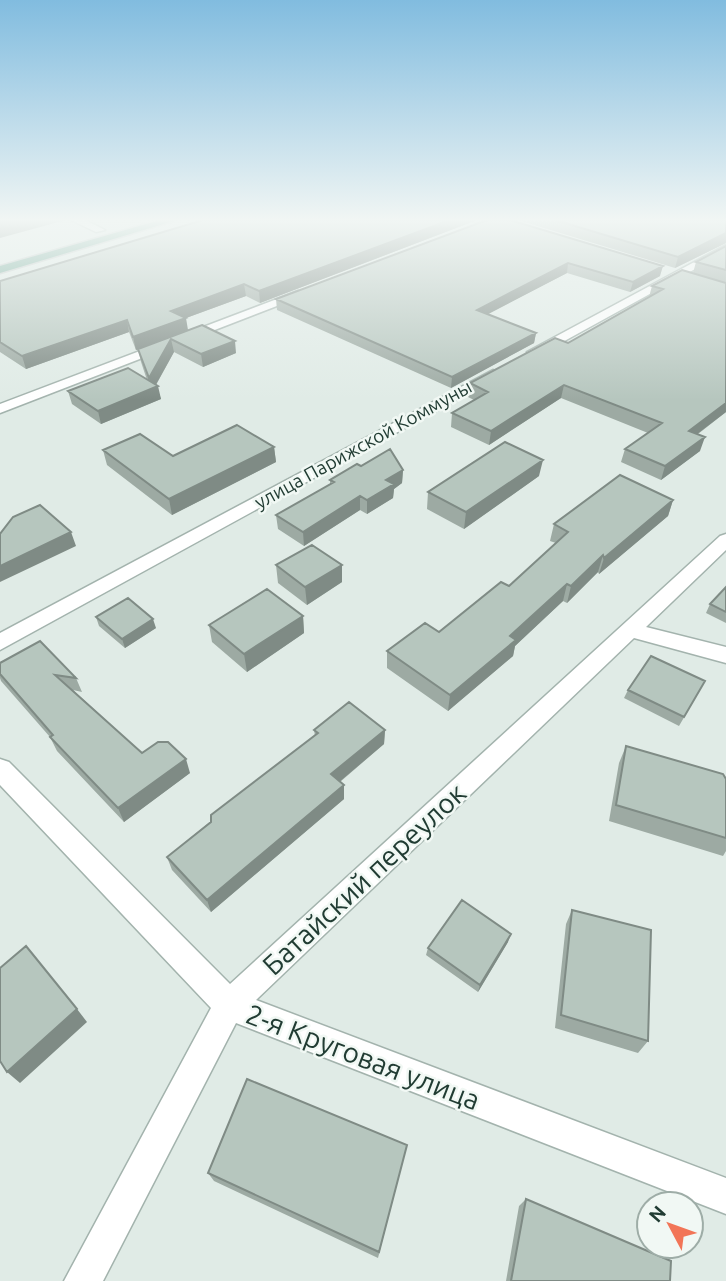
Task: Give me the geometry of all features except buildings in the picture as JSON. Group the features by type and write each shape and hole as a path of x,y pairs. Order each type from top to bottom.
{"street":[{"name":"улица Парижской Коммуны","path":"0,642 666,280"},
{"path":"0,409 313,290"},
{"name":"Батайский переулок","path":"83,1281 229,1005 726,540"},
{"path":"631,629 726,654"},
{"name":"2-я Круговая улица","path":"0,769 229,1005 726,1196"}]}
